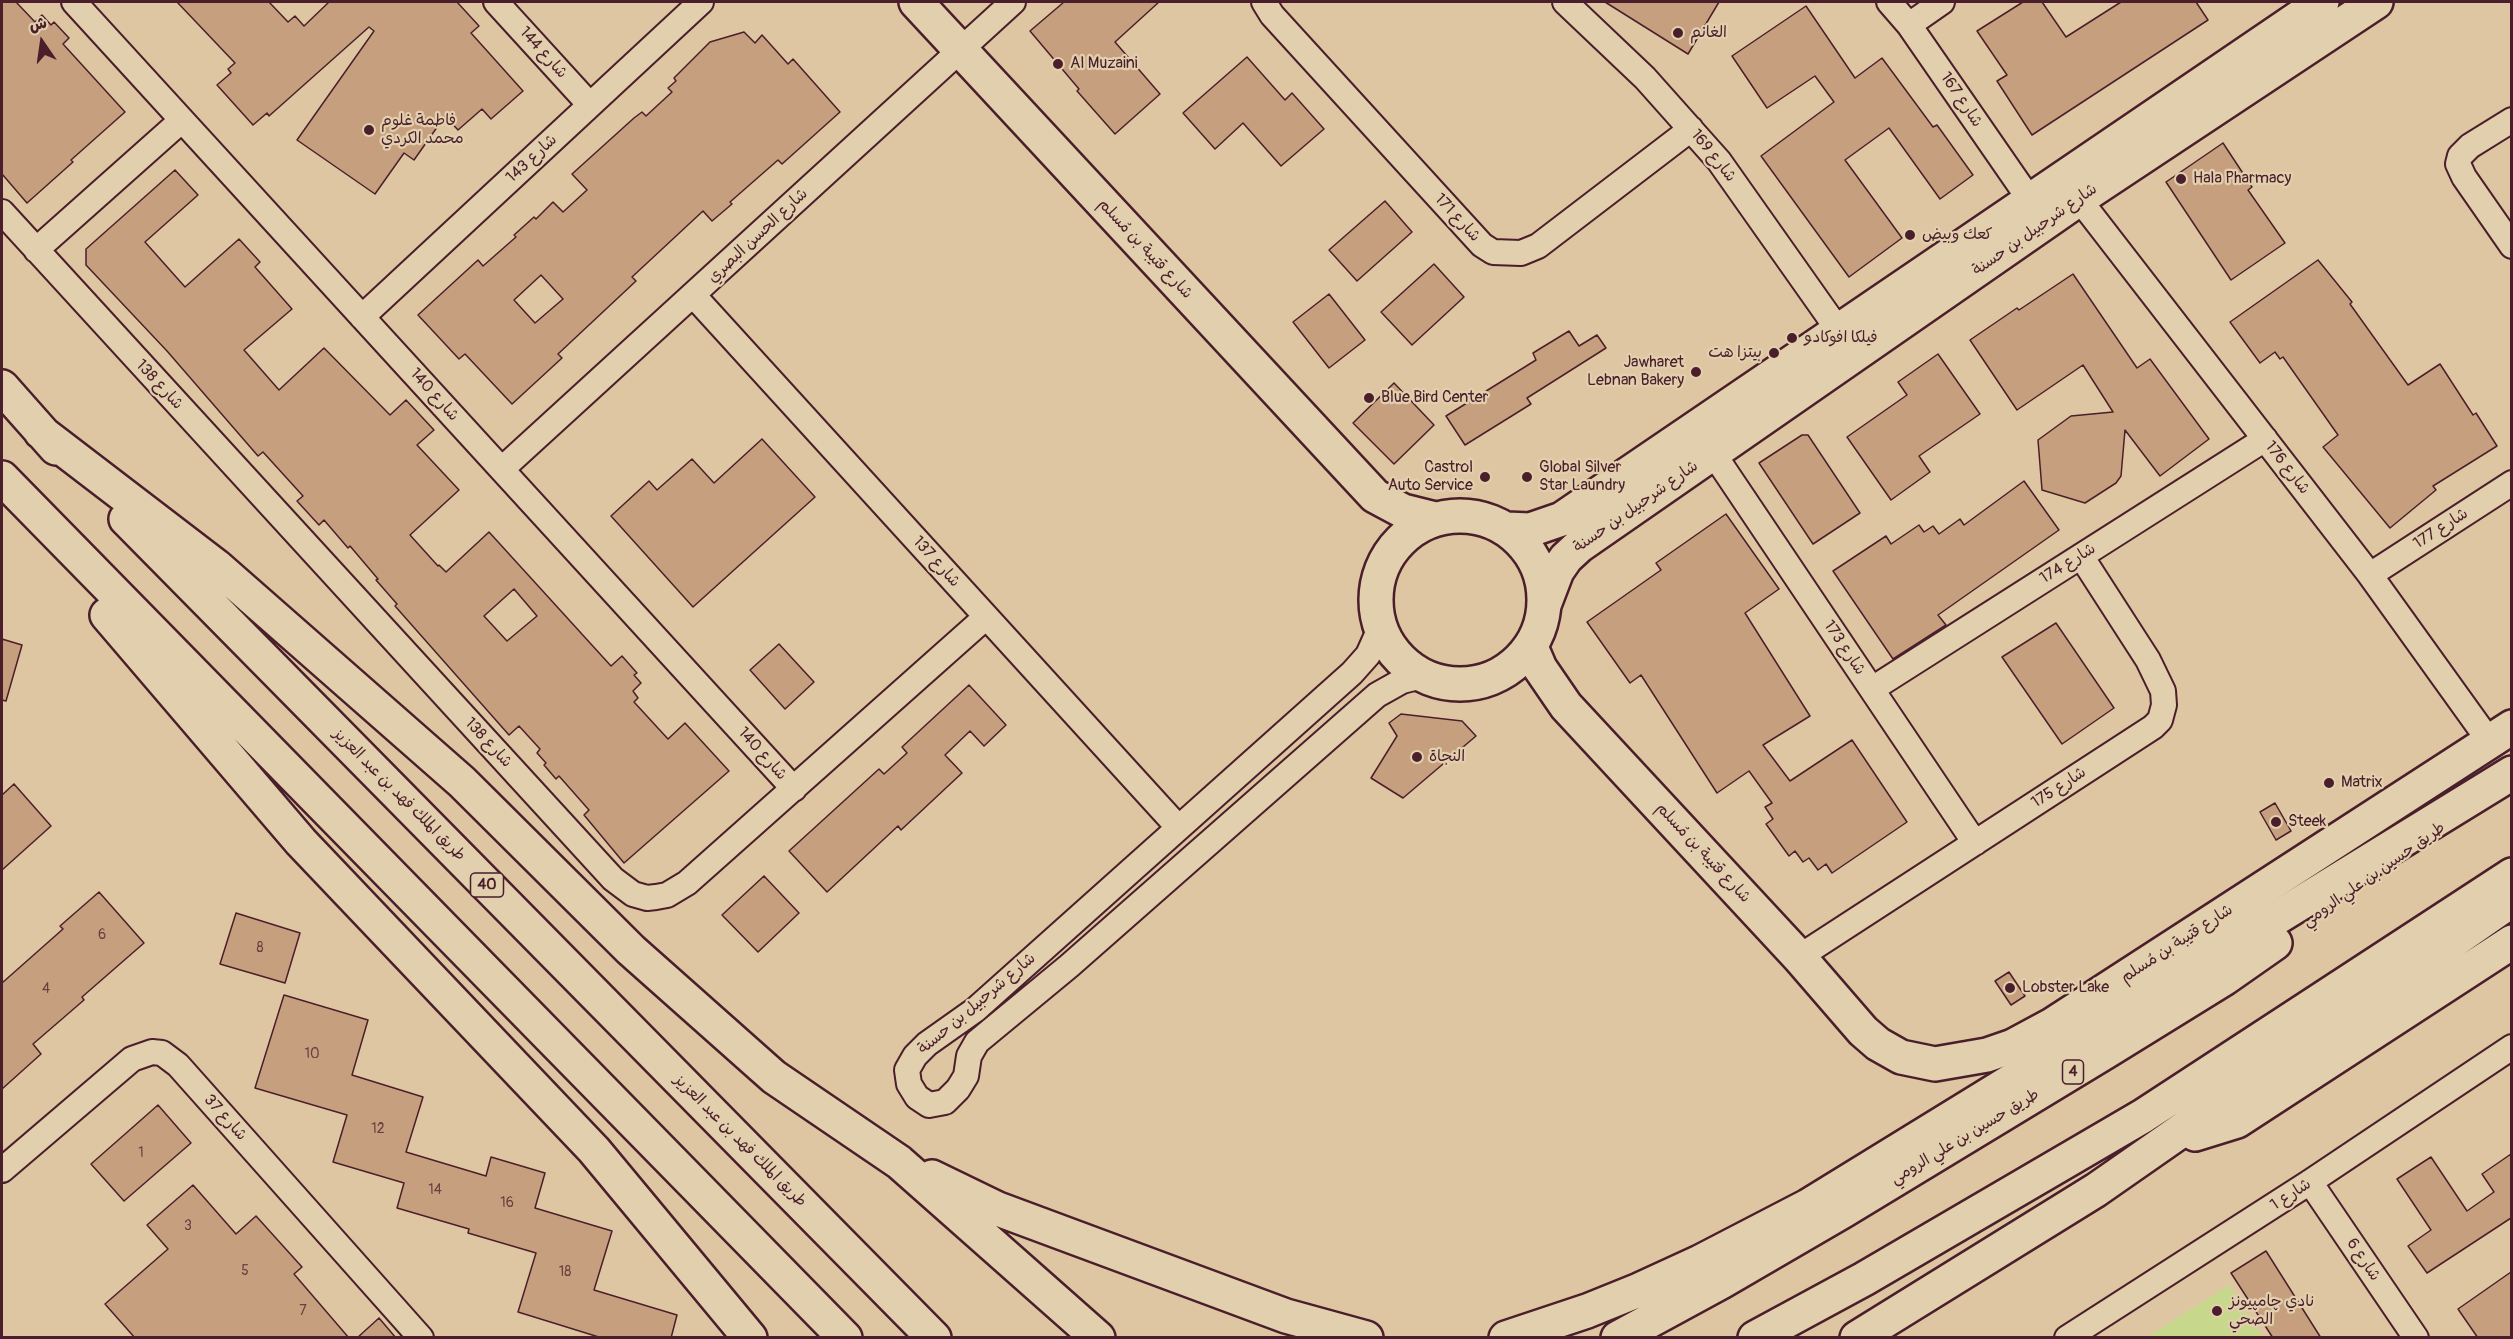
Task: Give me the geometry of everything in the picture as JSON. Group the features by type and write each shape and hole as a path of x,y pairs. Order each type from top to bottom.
{"main road":[{"name":"شارع قتيبة بن مُسلم","path":"916,2 1375,496 1403,511 1435,519"},
{"name":"شارع شرحبيل بن حسنة","path":"1506,529 1530,530 1562,519 2322,2"},
{"name":"شارع شرحبيل بن حسنة","path":"1544,605 1553,579 1571,552 2079,199 2376,2"},
{"name":"40","path":"2,387 41,432"},
{"path":"41,432 225,574 462,782 631,950 774,1077 899,1162 1098,1338"},
{"name":"طريق الملك فهد بن عبد العزيز","path":"41,432 934,1338"},
{"path":"2,478 845,1338"},
{"path":"2,490 301,842 594,1150 750,1338"},
{"name":"شارع قتيبة بن مُسلم","path":"1375,496 1394,547"},
{"path":"1450,516 1479,518 1506,529 1518,539 1535,562 1544,591 1542,620 1531,647 1515,664 1482,682 1459,684 1437,682 1407,667 1395,655 1380,628 1375,604 1376,583 1383,564 1394,547 1409,533 1435,519 1450,516"},
{"name":"شارع قتيبة بن مُسلم","path":"1531,647 1540,668 1566,706 1799,957 1863,1031 1889,1052 1901,1057 1935,1064 1987,1055 2013,1046 2052,1025 2501,734"},
{"name":"شارع قتيبة بن مُسلم","path":"1496,676 1536,690 1566,706"},
{"path":"1506,1338 1587,1311 1639,1290 1700,1262 1808,1206 2511,773"},
{"name":"طريق حسين بن علي الرومي","path":"1618,1338 1742,1270 2225,978 2511,780"},
{"path":"1755,1338 1864,1279 2143,1116 2511,875"},
{"path":"1857,1338 2096,1190 2511,900"},
{"path":"2164,1143 2237,1121 2511,942"},
{"path":"899,1162 998,1209 1286,1316 1366,1338"},
{"path":"685,1260 736,1338"}],"street":[{"name":"شارع 140","path":"74,2 794,789"},
{"name":"شارع 144","path":"496,2 590,105"},
{"name":"شارع 143","path":"362,316 701,2"},
{"name":"شارع الحسن البصري","path":"502,469 694,296 1012,2"},
{"name":"شارع 171","path":"1264,2 1272,15 1482,245 1493,252 1521,253 1538,246 1691,129"},
{"name":"شارع 169","path":"1565,2 1645,78 1691,129 1738,187 1839,331"},
{"name":"شارع 167","path":"1889,2 1909,25 2030,200"},
{"path":"1909,25 1942,2"},
{"path":"36,250 182,120"},
{"path":"2511,120 2470,146 2460,156 2458,164 2464,177 2511,246"},
{"name":"شارع 176","path":"2079,199 2370,575 2501,734"},
{"name":"شارع 138","path":"2,212 624,888 646,898 667,895 677,890 986,617"},
{"name":"شارع 137","path":"694,296 1178,827"},
{"name":"شارع 174","path":"1872,688 2265,439"},
{"name":"شارع 173","path":"1713,453 1975,843"},
{"name":"شارع 177","path":"2370,575 2511,483"},
{"name":"شارع 175","path":"1799,957 2153,727 2163,712 2163,691 2148,660 2081,556"},
{"name":"شارع شرحبيل بن حسنة","path":"1380,628 1368,655 1352,673 975,1010 927,1044 915,1056 907,1070 909,1084 917,1097 928,1105 945,1102 958,1089 966,1076 969,1056 977,1042 1068,966 1377,695 1402,681 1422,676"},
{"name":"شارع 1","path":"2067,1338 2310,1182 2511,1047"},
{"name":"شارع 37","path":"2,1170 132,1059 152,1052 162,1053 178,1065 421,1338"},
{"name":"شارع 6","path":"2310,1182 2416,1338"}],"green space":[{"name":"نادي چامپيونز الصحي","path":"2229,1285 2263,1337 2147,1337"}],"building":[{"path":"2,2 16,2 35,22 42,15 51,25 54,22 69,38 63,44 125,112 27,203 2,174"},
{"path":"177,2 269,2 288,22 295,16 304,26 329,2 457,2 479,26 471,33 523,91 491,119 482,109 458,130 445,116 414,160 404,153 375,194 297,140 374,31 369,27 269,116 267,113 253,125 217,85 231,73 228,69 235,63"},
{"path":"1064,2 1159,2 1115,42 1160,94 1115,134 1077,91 1079,89 1030,31"},
{"name":"الغانم","path":"1605,2 1719,2 1688,54"},
{"path":"2023,2 2042,2 2066,37 2121,2 2196,2 2208,20 2032,135 1997,81 2007,75 1977,31"},
{"path":"1806,6 1855,78 1882,58 1933,127 1937,125 1973,175 1940,199 1889,128 1845,160 1902,238 1849,277 1761,156 1834,102 1815,76 1767,108 1732,56"},
{"path":"744,32 755,43 762,35 788,64 793,59 840,112 782,164 778,160 712,221 703,211 632,277 636,281 558,354 562,358 512,404 465,354 459,359 418,315 478,260 483,266 516,237 514,235 534,217 536,219 553,202 563,212 587,190 572,174 634,118 642,112 646,116 672,92 668,88 676,81 674,78 710,42","holes":["541,275 563,299 535,323 514,300"]},
{"path":"1247,57 1285,100 1292,93 1324,129 1281,166 1243,123 1215,149 1183,113"},
{"path":"2223,143 2252,187 2248,190 2285,243 2231,280 2166,182"},
{"path":"175,170 198,195 145,242 185,287 239,239 260,262 255,267 292,309 244,350 279,390 324,348 390,415 406,400 434,430 417,445 459,490 410,535 438,566 446,572 489,532 611,666 622,656 637,673 634,675 641,683 633,691 638,698 634,702 668,739 685,723 729,771 624,863 584,815 589,810 559,776 556,779 544,765 546,763 537,753 540,749 519,726 509,735 395,606 397,604 350,546 348,548 324,520 319,525 297,501 303,496 263,452 258,456 167,351 86,265 86,249","holes":["514,589 537,616 507,641 484,616"]},
{"path":"1385,201 1412,232 1357,281 1329,250"},
{"path":"2318,260 2352,302 2350,304 2408,385 2440,364 2473,415 2476,413 2497,446 2433,486 2436,490 2390,528 2323,447 2338,435 2283,357 2280,359 2275,352 2260,363 2230,322"},
{"path":"1434,264 1464,297 1412,345 1381,312"},
{"path":"2073,274 2137,368 2150,359 2209,439 2160,476 2125,430 2121,476 2116,483 2085,503 2042,490 2038,440 2071,416 2113,412 2083,365 2017,410 1970,340"},
{"path":"1329,294 1365,340 1329,368 1293,322"},
{"path":"1569,331 1579,346 1597,335 1606,348 1527,398 1531,404 1465,445 1446,416 1536,360 1533,353"},
{"path":"1938,354 1980,414 1919,456 1930,472 1891,500 1847,437 1907,395 1898,382"},
{"path":"1394,383 1434,425 1394,464 1353,423"},
{"path":"1802,435 1808,435 1860,513 1813,544 1759,463"},
{"path":"762,439 815,497 693,607 611,516 649,481 657,490 692,459 714,483"},
{"path":"2024,481 2059,530 1938,615 1946,625 1893,659 1833,571 1886,536 1891,544 1919,525 1924,532 1933,526 1939,534 1960,519 1964,525"},
{"path":"1726,514 1779,589 1745,613 1810,716 1763,745 1790,781 1852,740 1907,822 1832,873 1826,864 1818,870 1809,858 1803,862 1795,851 1789,856 1766,824 1773,819 1765,807 1772,803 1749,771 1717,793 1641,675 1630,683 1587,622 1661,570 1656,563"},
{"path":"2056,623 2114,708 2062,744 2002,657"},
{"path":"2,639 22,645 6,701 2,700"},
{"path":"779,644 814,682 785,709 750,670"},
{"path":"969,685 1006,725 984,746 970,731 945,755 962,773 901,830 898,826 827,892 789,851 879,769 884,774 907,753 902,747"},
{"name":"النجاة","path":"1401,714 1462,721 1476,736 1403,798 1371,778 1397,736 1389,723"},
{"path":"14,784 51,826 2,870 2,795"},
{"name":"Steek","path":"2275,803 2291,831 2276,840 2260,812"},
{"path":"764,876 799,913 758,952 722,915"},
{"path":"99,892 144,943 33,1044 41,1054 2,1089 2,983 63,929 60,926"},
{"path":"236,913 300,933 285,983 220,964"},
{"name":"Lobster Lake","path":"2009,972 2025,996 2011,1005 1995,981"},
{"path":"284,995 368,1020 352,1075 423,1097 406,1152 486,1176 491,1157 545,1173 535,1208 612,1231 594,1290 677,1315 671,1338 602,1338 518,1312 536,1253 468,1233 469,1229 397,1208 404,1183 333,1162 347,1115 255,1088"},
{"path":"158,1105 191,1143 124,1201 91,1164"},
{"path":"2511,1154 2511,1218 2427,1273 2408,1246 2431,1230 2397,1179 2431,1157 2467,1211 2494,1192 2482,1174"},
{"path":"193,1185 236,1234 256,1216 302,1267 294,1274 349,1338 135,1338 105,1304 168,1249 147,1225"},
{"path":"2266,1251 2321,1338 2273,1338 2231,1273"},
{"path":"2511,1272 2511,1338 2478,1338 2458,1309"},
{"path":"379,1318 396,1338 357,1338"}],"place":[{"name":"الغانم","path":"1678,33"},
{"name":"Al Muzaini","path":"1058,64"},
{"name":"فاطمة غلوم محمد الكردي","path":"369,130"},
{"name":"Hala Pharmacy","path":"2181,179"},
{"name":"كعك وبيض","path":"1910,235"},
{"name":"فيلكا افوكادو","path":"1792,338"},
{"name":"بيتزا هت","path":"1774,353"},
{"name":"Jawharet Lebnan Bakery","path":"1696,372"},
{"name":"Blue Bird Center","path":"1369,398"},
{"name":"Castrol Auto Service","path":"1485,477"},
{"name":"Global Silver Star Laundry","path":"1527,477"},
{"name":"النجاة","path":"1417,757"},
{"name":"Matrix","path":"2329,783"},
{"name":"Steek","path":"2276,822"},
{"name":"Lobster Lake","path":"2010,988"},
{"name":"نادي چامپيونز الصحي","path":"2217,1311"}]}
